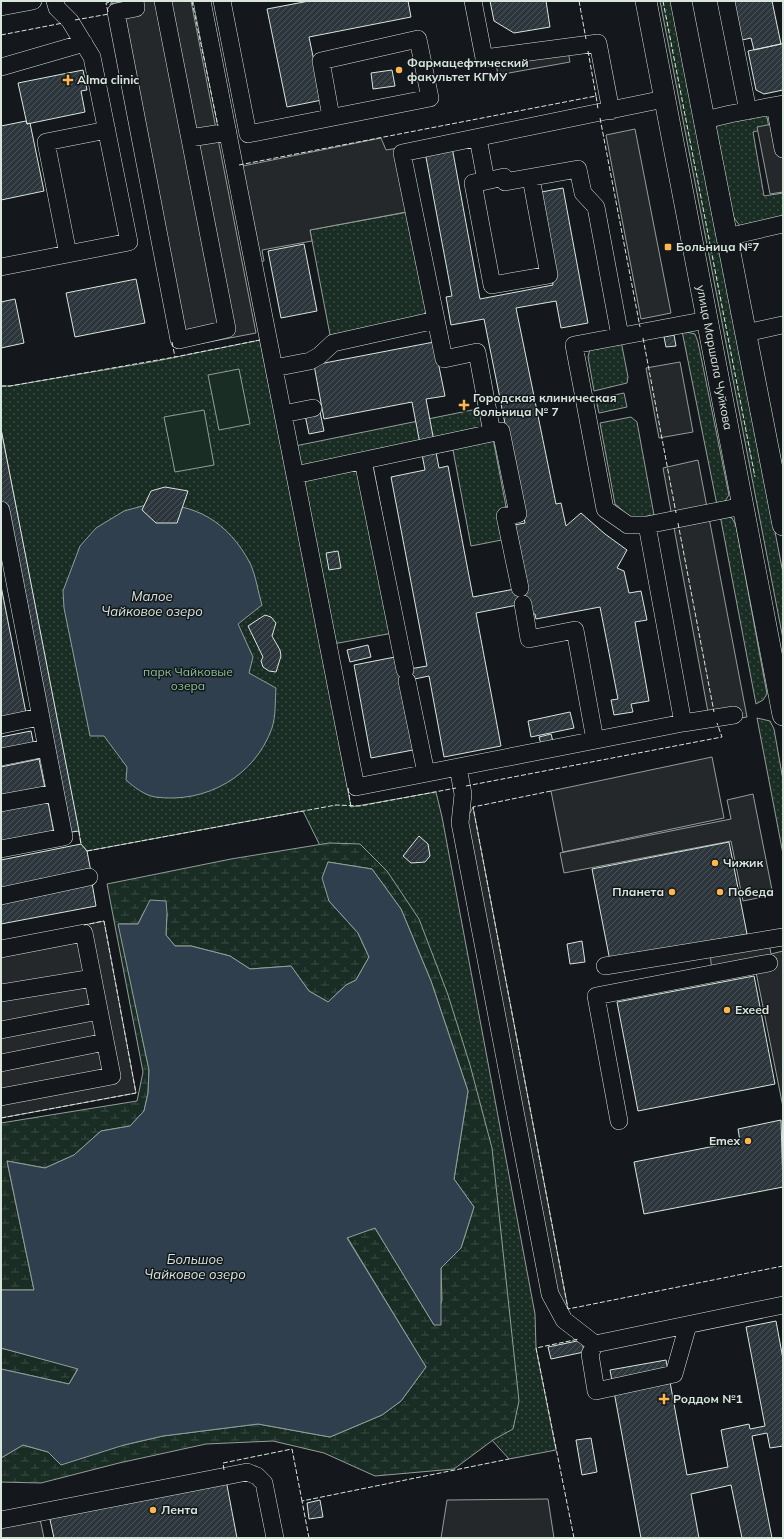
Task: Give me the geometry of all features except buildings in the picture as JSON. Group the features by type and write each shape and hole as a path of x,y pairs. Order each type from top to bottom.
{"main road":[{"name":"улица Маршала Чуйкова","path":"646,1 783,715"},
{"path":"682,1 746,333 776,453 783,525"}],"lane":[{"path":"1,7 33,1"},
{"path":"1,267 129,242 92,56 70,21 57,8 56,1"},
{"path":"135,1 136,8 116,12 179,340 226,329 164,1"},
{"path":"202,1 356,787 683,723 734,715"},
{"path":"222,1 248,134 430,98 418,39 321,61 331,117"},
{"path":"473,1 484,58 598,43 610,111"},
{"path":"726,1 748,111"},
{"path":"1,67 84,43"},
{"path":"492,433 477,352 444,359 402,153 664,99"},
{"path":"705,120 779,105 783,149"},
{"path":"68,254 46,142 107,130"},
{"path":"190,138 228,132"},
{"path":"478,138 486,181"},
{"path":"531,178 549,275 492,286 473,183 504,177 505,182 578,169 583,192 596,207 620,336"},
{"path":"727,236 783,224"},
{"path":"274,368 310,361 332,343 436,320"},
{"path":"707,320 574,345 605,509 628,525 647,525 743,506"},
{"path":"746,333 782,326"},
{"path":"283,414 313,408"},
{"path":"295,475 501,432 518,514 505,516 529,638 576,630 595,740"},
{"path":"363,461 426,774"},
{"path":"1,510 39,717 64,837 1,850"},
{"path":"647,525 683,723"},
{"path":"1,725 39,717"},
{"path":"1,757 46,748"},
{"path":"458,767 463,794 460,823 550,1294 564,1320 595,1344 783,1305"},
{"path":"1,803 54,793"},
{"path":"1,896 89,877"},
{"path":"1,949 84,933 112,1076 1,1097"},
{"path":"606,966 783,937"},
{"path":"619,1121 596,996 769,963"},
{"path":"1,993 93,978"},
{"path":"1,1030 99,1011"},
{"path":"1,1063 105,1042"},
{"path":"595,1344 590,1354 596,1391 674,1374 688,1325"},
{"path":"1,1520 247,1472 257,1476 264,1483 275,1538"}],"green space":[{"path":"660,1 672,1 783,573 783,639"},
{"path":"762,112 767,117 769,128 753,132 764,196 783,193 783,219 740,226 732,215 715,125"},
{"path":"408,212 427,310 421,318 330,335 310,230"},
{"path":"682,331 695,334 698,342 729,495 725,501 717,505"},
{"name":"парк Чайковые озера","path":"260,340 319,634 351,807 436,792 442,817 535,1314 536,1348 556,1450 509,1459 426,1367 328,862 303,811 87,851 81,844 1,429 1,386 10,386 157,361"},
{"path":"621,341 628,377 627,383 594,391 588,357 590,349"},
{"path":"239,369 250,424 219,430 208,375"},
{"path":"624,393 627,407 599,413 596,399"},
{"path":"487,407 512,538 471,546 453,450 373,465 404,631 333,644 295,446"},
{"path":"204,410 214,465 175,472 164,417"},
{"path":"631,417 637,422 654,515 636,518 630,517 615,504 600,423"},
{"path":"720,515 732,518 736,526 767,694 763,700 756,704"},
{"path":"757,718 770,721 774,729 783,780 783,854"},
{"path":"329,843 360,844 387,871 419,919 448,995 470,1065 492,1148 519,1401 513,1429 493,1440 454,1469 375,1476 324,1453 273,1441 206,1444 119,1463 41,1483 1,1482 1,1458 23,1445 48,1452 124,1445 163,1436 258,1424 330,1437 382,1415 401,1401 426,1367 347,1237 375,1228 434,1325 442,1300 441,1268 461,1248 474,1207 454,1179 468,1091 431,981 401,909 372,869 328,862 329,901 358,933 369,957 356,980 346,985 328,1002 309,991 291,966 250,969 230,956 191,946 175,946 166,935 167,913 145,910 138,924 119,924 149,1070 148,1093 144,1111 130,1126 101,1131 74,1155 45,1168 7,1161 34,1290 1,1290 1,1123 137,1101 143,1072 107,884 231,859"},
{"path":"1,1348 78,1368 69,1384 1,1369"}],"shaded area":[{"path":"125,1 191,1 256,333 177,348 110,4"},
{"path":"568,51 570,62 498,75 496,64"},
{"path":"783,122 783,192 770,194 757,127"},
{"path":"635,129 671,313 641,319 606,135"},
{"path":"381,138 386,150 404,147 417,210 310,230 312,241 262,250 264,261 251,263 233,168"},
{"path":"680,362 693,432 659,438 646,368"},
{"path":"698,460 747,717 710,723 663,468"},
{"path":"712,757 724,818 563,852 551,791"},
{"path":"753,794 773,895 743,901 731,841 564,873 560,853 731,819 727,800"},
{"path":"473,807 568,1309 557,1306 464,825"},
{"path":"104,921 136,1093 1,1118 1,942"},
{"path":"769,943 771,954 783,951 783,1107 756,972 713,981 710,953"},
{"path":"548,1499 554,1538 441,1538 447,1500"},
{"path":"38,1509 44,1538 1,1538 1,1516"}],"water":[{"name":"Малое Чайковое озеро","path":"150,504 182,507 196,511 221,526 232,536 241,549 252,568 262,605 238,624 253,657 249,673 276,688 275,713 272,728 264,745 254,760 241,773 226,783 210,791 192,796 174,798 155,797 143,793 126,780 127,767 104,736 90,736 64,608 63,591 80,546 96,528 124,511"},
{"name":"Большое Чайковое озеро","path":"328,862 372,869 401,909 431,981 468,1091 454,1179 474,1207 461,1248 441,1268 441,1325 434,1325 375,1228 347,1238 426,1367 401,1401 382,1415 330,1437 258,1424 163,1436 124,1445 61,1465 48,1452 23,1445 1,1458 1,1369 69,1384 78,1369 1,1348 1,1290 34,1290 7,1161 45,1168 74,1155 101,1131 130,1126 144,1111 148,1093 149,1070 118,924 138,924 150,900 166,901 166,935 175,946 191,946 230,956 250,969 291,966 309,991 328,1002 346,985 356,980 369,957 358,933 329,901 322,878"}],"fence":[{"path":"108,12 106,3 118,1"},
{"path":"192,1 218,126"},
{"path":"579,1 586,39"},
{"path":"663,1 755,477"},
{"path":"75,20 109,14"},
{"path":"1,35 63,23"},
{"path":"588,51 596,96"},
{"path":"239,165 596,96 598,109"},
{"path":"600,118 640,327"},
{"path":"643,338 676,513"},
{"path":"1,386 10,386 175,357 260,340"},
{"path":"172,342 175,357"},
{"path":"678,523 714,712"},
{"path":"466,786 722,737 717,723"},
{"path":"348,788 351,807"},
{"path":"87,851 336,805 360,806 456,788"},
{"path":"551,791 473,807 568,1309 783,1266"},
{"path":"79,831 81,844"},
{"path":"1,1118 136,1093 104,921 84,925"},
{"path":"574,1538 536,1348 579,1339"},
{"path":"224,1470 223,1463 292,1449 302,1501"},
{"path":"309,1538 302,1501 509,1459"}],"place":[{"name":"Фармацефтический факультет КГМУ","path":"399,70"},
{"name":"Alma clinic","path":"68,80"},
{"name":"Больница №7","path":"668,247"},
{"name":"Городская клиническая больница № 7","path":"464,405"},
{"name":"Чижик","path":"715,863"},
{"name":"Планета","path":"672,892"},
{"name":"Победа","path":"720,892"},
{"name":"Exeed","path":"727,1010"},
{"name":"Emex","path":"748,1141"},
{"name":"Роддом №1","path":"664,1399"},
{"name":"Лента","path":"153,1510"}]}
